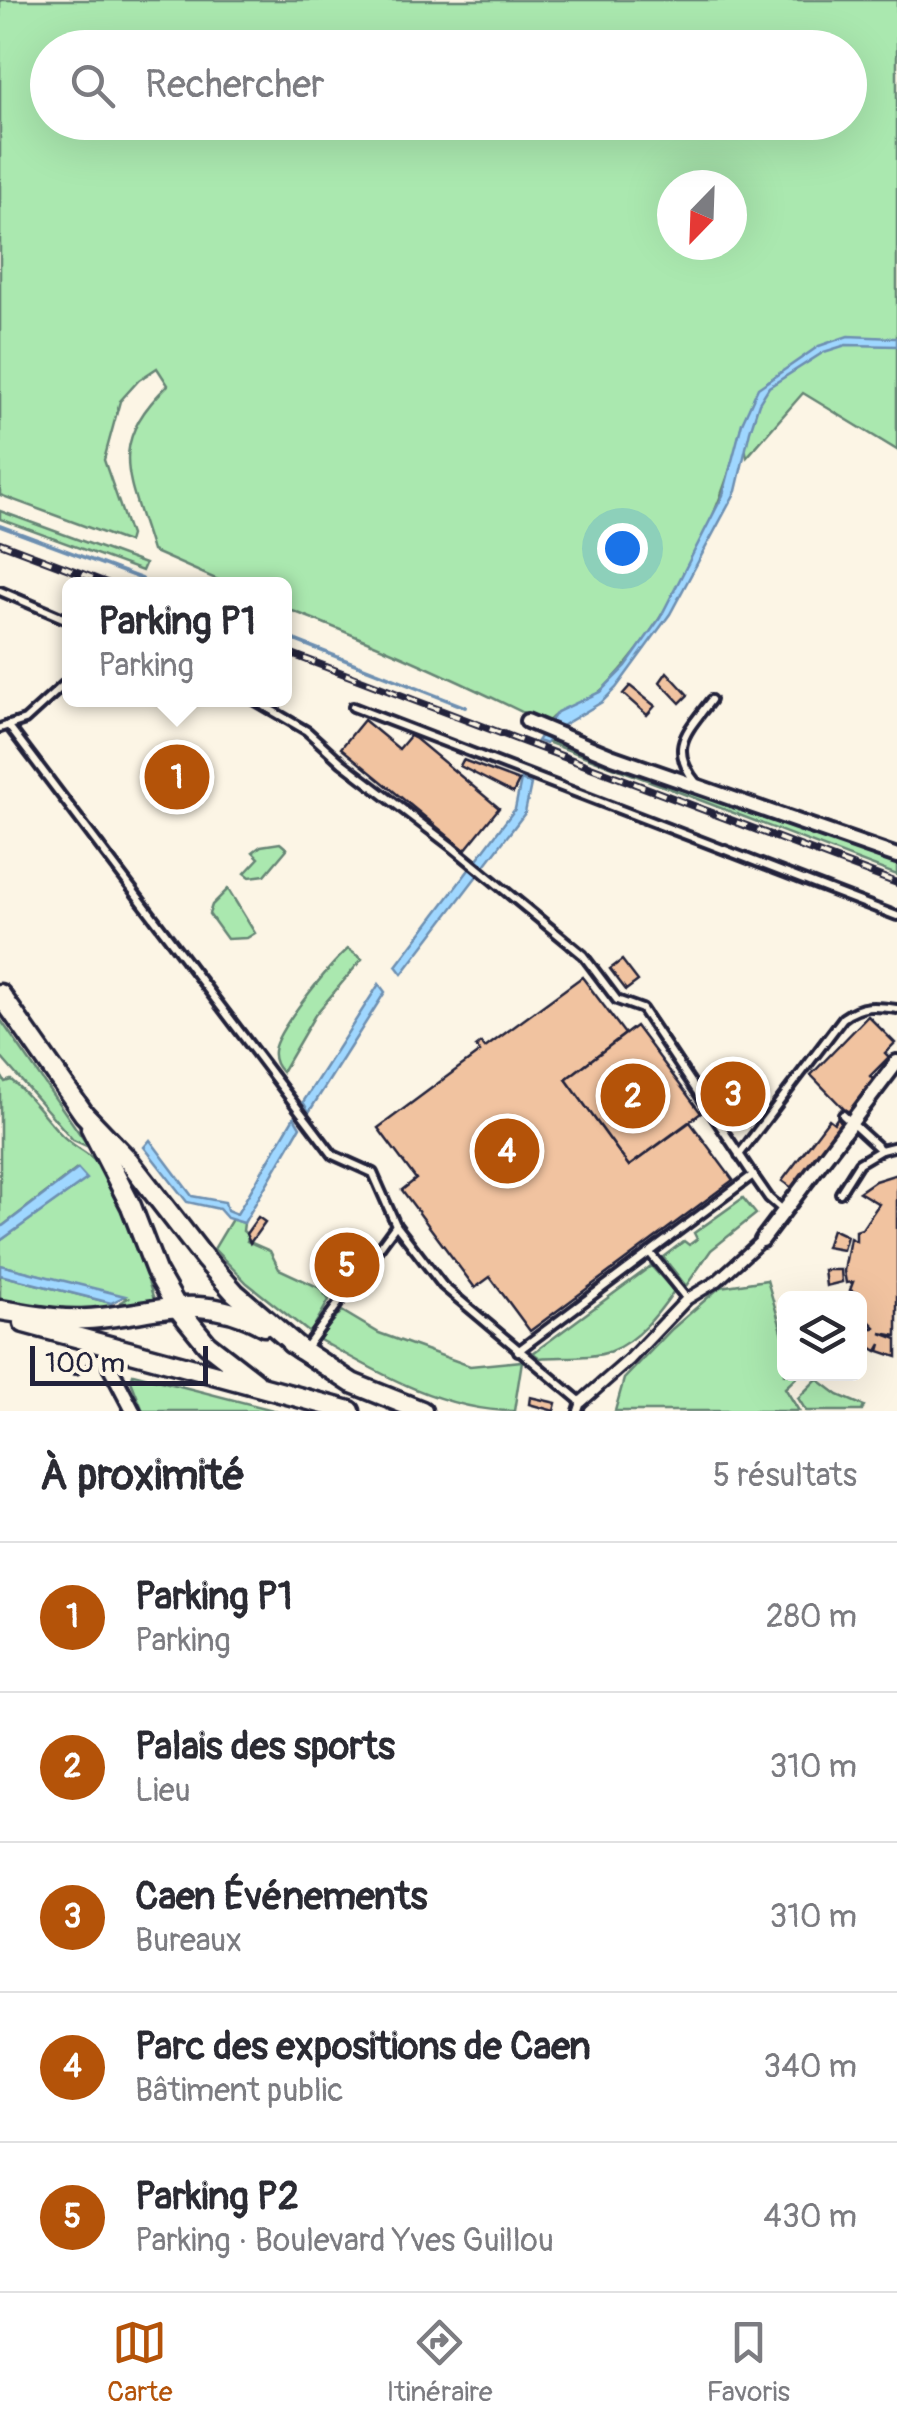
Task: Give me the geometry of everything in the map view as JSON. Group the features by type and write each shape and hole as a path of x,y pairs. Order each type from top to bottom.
{"main road":[{"path":"0,994 84,1114 176,1306 207,1344 266,1388"},
{"path":"84,1114 129,1161 235,1292 362,1388 422,1411"},
{"path":"0,1313 74,1320 176,1306 208,1308 239,1315 306,1345"},
{"path":"0,1313 350,1411"}],"street":[{"path":"533,724 700,788 897,856"},
{"path":"579,1407 686,1299 717,1281 762,1240 849,1118 897,1062"},
{"path":"114,1348 110,1366 133,1411"}],"lane":[{"path":"0,591 62,618"},
{"path":"62,687 25,720 4,726 333,1155 373,1172 396,1226 443,1286 579,1407"},
{"path":"700,788 688,773 681,750 682,738 711,700"},
{"path":"266,707 308,731 342,763 583,954 617,1000 642,1009 769,1198 785,1212"},
{"path":"353,708 897,916"},
{"path":"739,1155 844,1018 856,1008 870,1005 897,1009"},
{"path":"849,1118 881,1150"},
{"path":"840,1193 859,1164 881,1150 897,1146"},
{"path":"518,1351 754,1175"},
{"path":"306,1345 396,1226"},
{"path":"650,1253 686,1299"},
{"path":"76,1368 90,1355"}],"green space":[{"path":"0,0 897,0 897,450 803,393 747,457 741,428 706,532 670,601 627,663 590,698 559,712 546,724 417,663 292,611 292,577 211,577 152,551 128,463 136,426 168,385 157,368 139,380 120,401 104,460 130,535 128,542 0,495"},
{"path":"0,511 145,564 142,571 0,519"},
{"path":"550,735 897,860 897,875 547,742"},
{"path":"280,843 287,849 265,875 250,877 245,873 259,858 253,852 261,846"},
{"path":"228,889 255,933 247,938 227,939 209,914 212,905"},
{"path":"348,949 362,959 315,1015 282,1072 274,1057 277,1041 305,998"},
{"path":"0,1019 89,1147 73,1140 0,1056"},
{"path":"0,1074 5,1082 11,1080 18,1086 64,1137 105,1171 122,1206 155,1302 114,1309 78,1312 42,1310 0,1301 0,1275 111,1303 112,1308 128,1298 0,1265 0,1241 86,1179 77,1169 0,1228"},
{"path":"743,1198 756,1214 711,1250 686,1286 663,1257 684,1241 689,1245 697,1239 694,1233"},
{"path":"232,1219 244,1223 247,1241 270,1251 279,1269 320,1288 329,1300 310,1333 247,1283 214,1249"},
{"path":"651,1266 674,1291 630,1340 595,1355 540,1358 533,1353"},
{"path":"767,1280 777,1314 777,1381 792,1381 785,1388 799,1411 615,1411 624,1379 720,1287"},
{"path":"342,1311 379,1333 470,1366 522,1361 514,1411 462,1405 412,1388 318,1339"},
{"path":"133,1374 277,1411 143,1411 131,1381"},
{"path":"820,1381 838,1395 864,1406 862,1411 806,1411 798,1398"}],"water":[{"path":"848,336 897,338 897,346 846,345 824,352 769,387 750,431 736,491 670,614 602,702 555,730 546,744 537,741 557,712 600,692 626,666 660,618 723,495 742,423 758,388 819,346"},
{"path":"521,780 531,784 525,813 402,974 396,966 515,809"},
{"path":"379,984 385,992 309,1112 303,1102"},
{"path":"294,1117 300,1127 244,1223 227,1218 219,1209 187,1202 144,1147 150,1140 192,1196 225,1202 227,1210 237,1214"},
{"path":"78,1169 87,1179 0,1241 0,1228"},
{"path":"0,1265 125,1296 111,1303 0,1275"}],"building":[{"path":"667,672 688,695 680,703 660,682"},
{"path":"630,686 655,706 647,715 623,694"},
{"path":"364,720 399,749 410,736 416,739 499,808 465,850 341,748"},
{"path":"463,760 519,781 513,793 460,766"},
{"path":"622,960 638,981 626,990 610,969"},
{"path":"582,977 625,1034 566,1079 629,1166 690,1122 733,1180 530,1331 490,1277 475,1288 402,1190 416,1179 378,1128 480,1052 476,1047 481,1043 485,1048"},
{"path":"868,1016 895,1043 885,1053 889,1057 870,1076 874,1081 851,1112 847,1112 811,1075"},
{"path":"636,1026 701,1113 629,1166 566,1079"},
{"path":"725,1073 757,1120 748,1126 716,1079"},
{"path":"838,1117 842,1123 792,1188 782,1181 829,1119 834,1123"},
{"path":"897,1175 897,1336 881,1333 897,1339 897,1357 879,1351 881,1344 877,1351 867,1345 867,1323 875,1327 867,1319 867,1291 850,1290 853,1282 846,1283 844,1271 850,1238 856,1241 856,1231 862,1229 879,1204 859,1192 875,1181"},
{"path":"258,1217 265,1222 250,1243 246,1234"},
{"path":"832,1229 847,1236 843,1250 826,1247"},
{"path":"824,1270 841,1270 842,1282 826,1286"},
{"path":"530,1397 556,1403 554,1411 529,1404"}],"waterway":[{"path":"0,526 137,577"},
{"path":"292,639 465,707"}],"railway":[{"path":"0,543 90,577"},
{"path":"292,654 897,883"}],"place":[{"name":"Parking P1","path":"177,777"},
{"name":"Caen Événements","path":"733,1094"},
{"name":"Palais des sports","path":"633,1096"},
{"name":"Parc des expositions de Caen","path":"507,1151"},
{"name":"Parking P2","path":"347,1265"}]}
